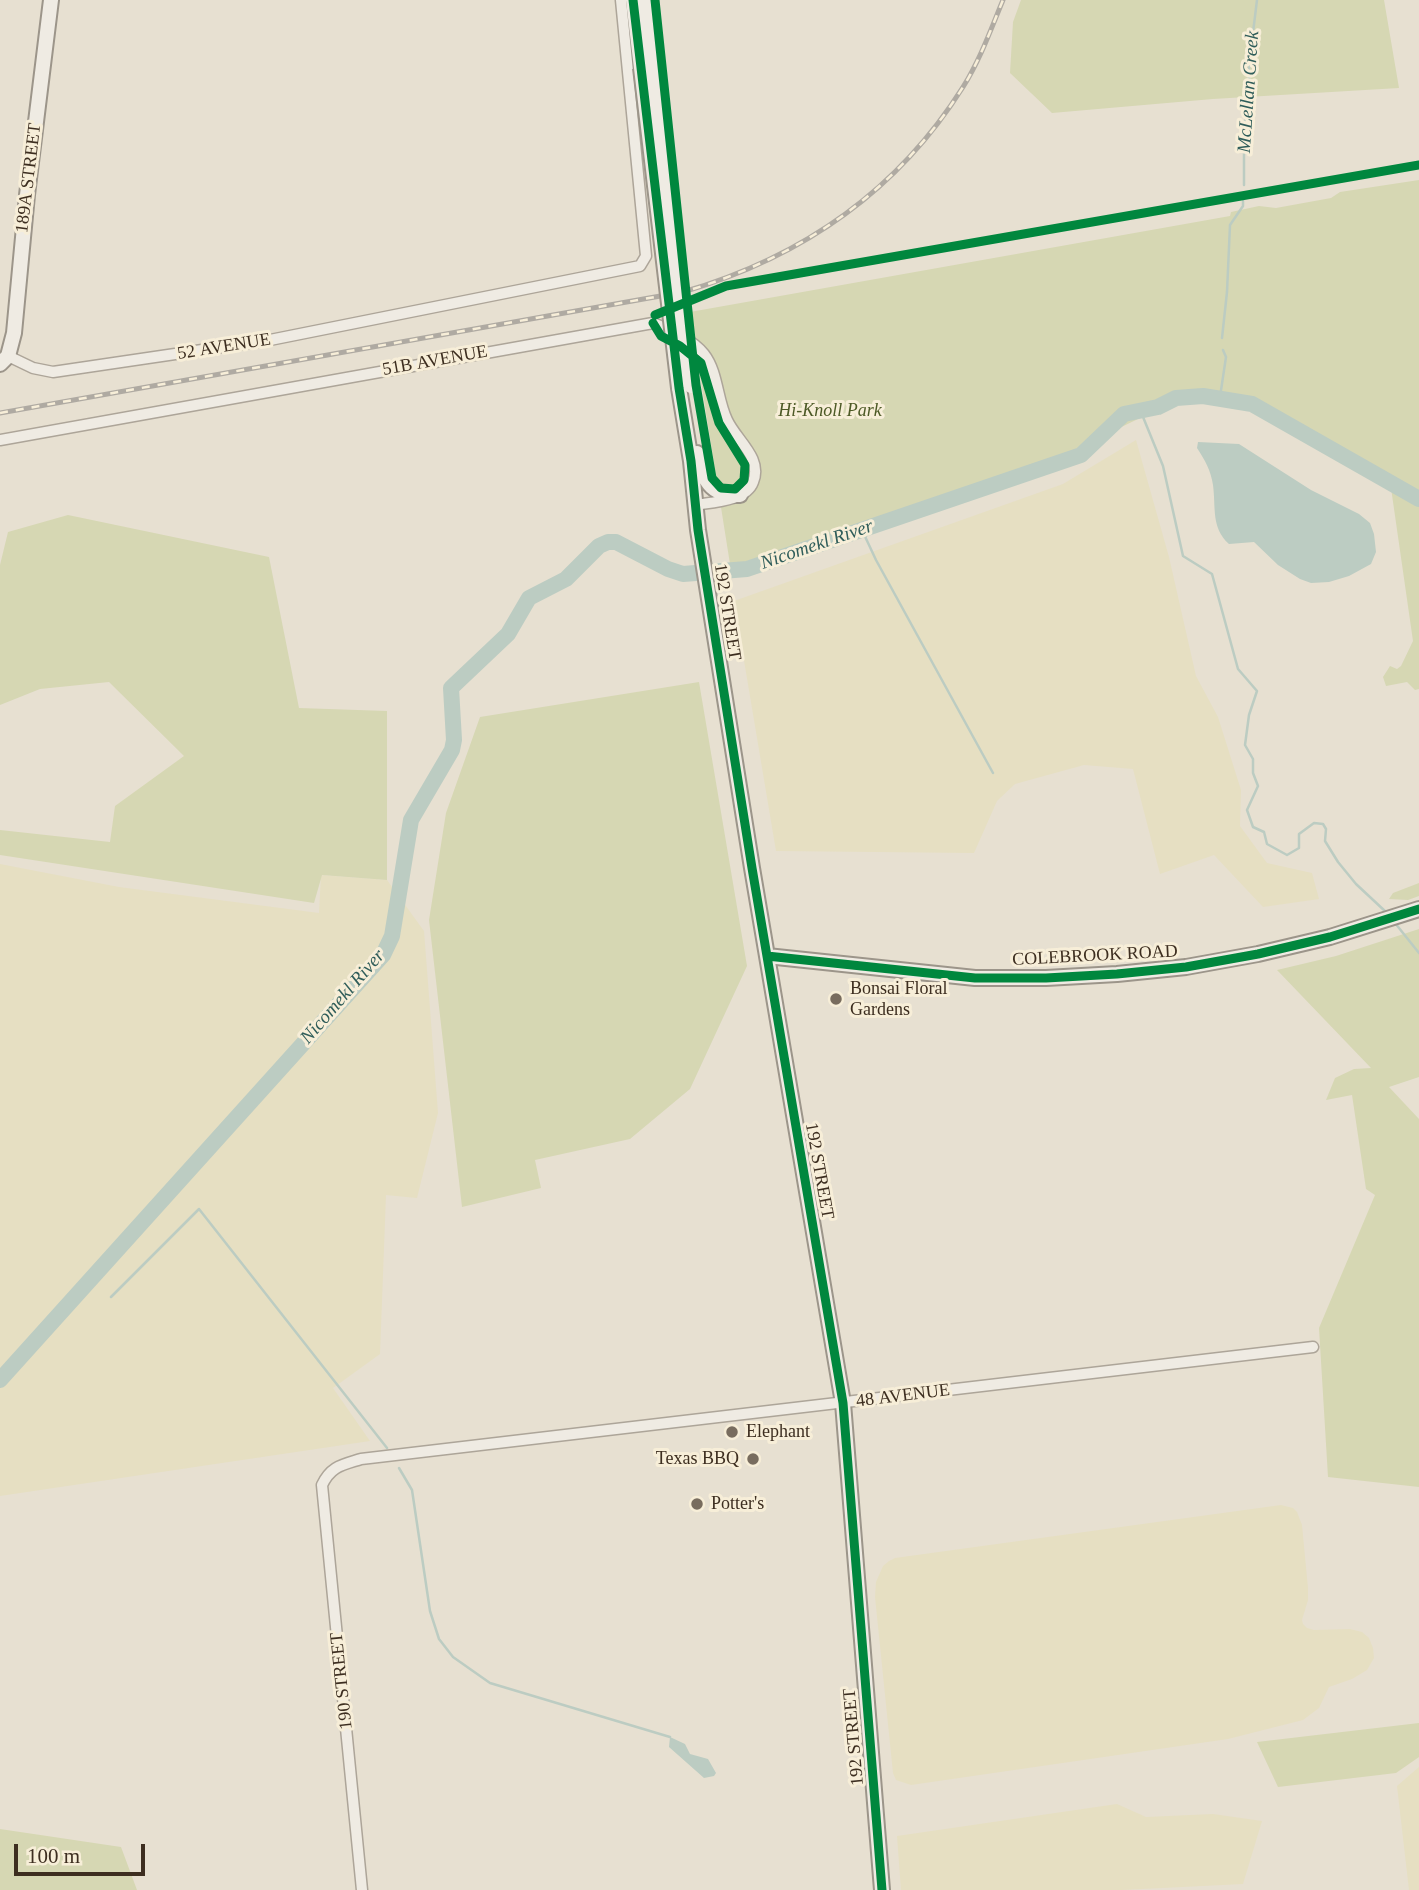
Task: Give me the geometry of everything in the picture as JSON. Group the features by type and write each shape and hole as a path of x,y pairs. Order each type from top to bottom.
{"main road":[{"name":"189A STREET","path":"4,360 14,333 32,148 51,0"},
{"name":"192 STREET","path":"633,0 646,67 685,387 698,530 766,956 843,1404 882,1890"},
{"name":"192 STREET","path":"644,0 646,67"},
{"name":"192 STREET","path":"685,387 691,416 691,461"},
{"path":"691,416 702,471 710,487 722,494 740,495"},
{"name":"COLEBROOK ROAD","path":"766,956 975,978 1117,974 1222,962 1319,940 1419,909"}],"street":[{"name":"52 AVENUE","path":"4,360 54,372 270,340 640,266 646,256 621,0"},
{"name":"51B AVENUE","path":"0,440 653,323 703,352 726,420 753,458 756,468 753,483 746,493 740,495"},
{"path":"695,505 740,495"},
{"name":"48 AVENUE","path":"328,1473 361,1459 1313,1347"},
{"name":"190 STREET","path":"328,1473 322,1485 323,1503 362,1890"}],"shaded area":[{"path":"1136,440 1169,557 1196,676 1218,717 1241,790 1240,826 1267,863 1312,873 1319,899 1263,907 1214,855 1160,874 1133,769 1084,765 1015,784 997,801 974,853 776,851 734,601 1063,484"},
{"path":"1198,442 1239,444 1311,490 1359,514 1370,523 1374,534 1376,552 1371,564 1349,576 1329,582 1311,583 1278,565 1254,542 1229,544 1219,531 1212,480 1197,448"},
{"path":"0,864 119,887 319,913 321,875 387,880 424,931 438,1113 417,1198 386,1195 380,1354 333,1388 370,1441 0,1496"},
{"path":"1281,1505 1293,1508 1302,1525 1308,1588 1303,1624 1314,1630 1350,1629 1362,1632 1369,1638 1373,1648 1374,1658 1367,1670 1329,1687 1319,1708 1303,1720 1228,1739 911,1785 896,1780 893,1773 875,1597 876,1582 883,1566 889,1561 895,1558"},
{"path":"670,1737 685,1744 690,1754 708,1759 716,1773 714,1776 704,1778 669,1747"},
{"path":"1419,1767 1419,1890 1409,1890 1397,1786"},
{"path":"1117,1804 1146,1817 1213,1814 1262,1821 1243,1884 1122,1890 901,1890 897,1836"}],"green space":[{"path":"1021,0 1384,0 1399,88 1213,99 1052,113 1010,73 1013,22"},
{"name":"Hi-Knoll Park","path":"1419,180 1419,689 1415,690 1407,682 1386,686 1383,677 1390,666 1397,669 1401,666 1413,641 1390,481 1343,454 1252,410 1219,401 1189,400 1167,405 1053,460 958,499 875,525 774,562 730,564 690,312 1230,216 1231,212 1259,206 1276,208 1331,198 1340,192"},
{"path":"68,515 269,557 299,708 387,711 387,880 322,875 314,903 0,855 0,830 110,842 115,806 184,756 109,682 40,689 0,705 0,565 8,532"},
{"path":"699,682 747,966 690,1089 630,1139 535,1160 541,1188 462,1207 429,920 446,813 480,717"},
{"path":"1419,883 1419,896 1408,900 1389,899 1393,893"},
{"path":"1419,929 1419,1077 1389,1087 1419,1119 1419,1487 1328,1477 1319,1328 1375,1195 1366,1189 1352,1095 1326,1100 1335,1078 1354,1069 1371,1068 1277,970 1336,956"},
{"path":"1419,1723 1419,1757 1396,1773 1278,1787 1257,1742"},
{"path":"0,1829 121,1847 137,1890 0,1890"}],"waterway":[{"name":"McLellan Creek","path":"1244,185 1244,129 1257,0"},
{"name":"McLellan Creek","path":"1222,338 1230,225 1243,206 1243,201"},
{"name":"McLellan Creek","path":"1220,397 1226,357 1223,350"},
{"name":"Nicomekl River","path":"0,1380 383,955 392,936 411,820 452,750 454,740 451,688 508,634 529,598 566,579 599,546 616,542 683,574 747,569 1081,455 1124,414 1158,407 1176,398 1203,396 1252,404 1419,499"},
{"path":"1141,412 1163,466 1183,556 1212,574 1238,669 1257,691 1249,715 1245,745 1253,759 1253,773 1258,786 1247,810 1253,827 1264,832 1267,844 1287,855 1299,848 1299,834 1314,823 1323,824 1326,829 1325,841 1338,862 1356,884 1386,912"},
{"path":"862,530 993,773"},
{"path":"1395,923 1419,953"},
{"path":"111,1297 199,1209 387,1448"},
{"path":"399,1468 412,1490 430,1611 439,1639 453,1657 490,1683 670,1737"}],"railway":[{"path":"0,413 683,292 726,278 806,240 842,216 908,159 937,125 969,77 1003,0"}],"cycle path":[{"path":"633,0 698,530 752,868 843,1403 882,1890"},
{"path":"653,323 661,336 680,346 701,363 719,423 745,465 744,480 735,489 721,488 712,478 696,385 692,349 655,0"},
{"path":"655,315 726,286 1419,165"},
{"path":"767,956 975,978 1117,974 1186,967 1258,954 1330,937 1419,909"}],"place":[{"name":"Bonsai Floral Gardens","path":"836,999"},
{"name":"Elephant","path":"732,1432"},
{"name":"Texas BBQ","path":"753,1459"},
{"name":"Potter's","path":"697,1504"}]}
